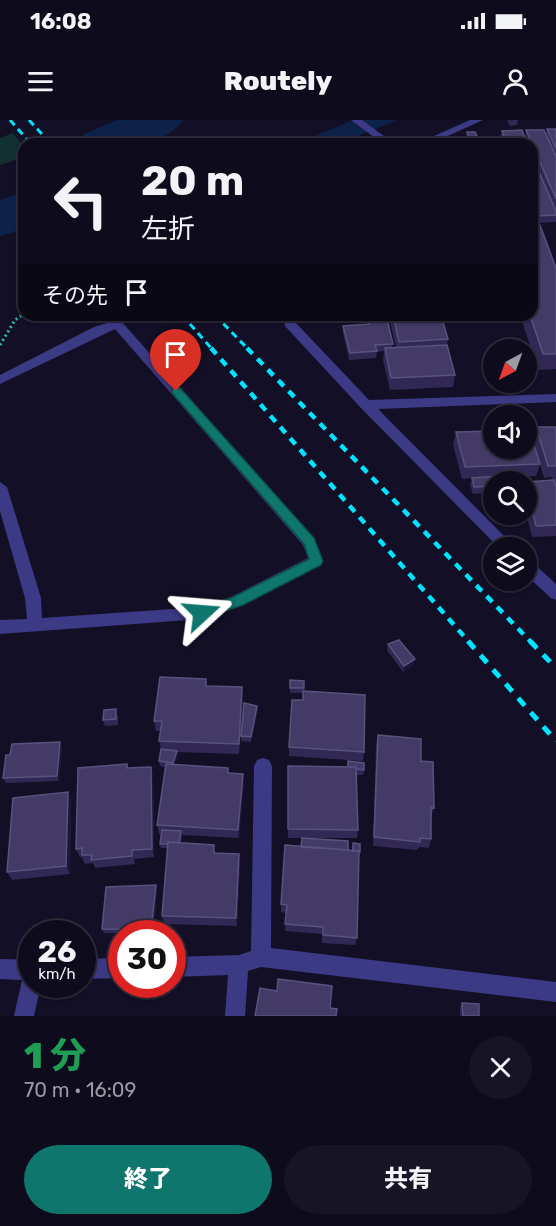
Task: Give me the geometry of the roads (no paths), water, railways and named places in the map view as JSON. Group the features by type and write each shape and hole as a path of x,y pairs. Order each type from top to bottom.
{"street":[{"path":"356,120 382,138"},
{"path":"435,138 478,120"},
{"path":"289,321 366,405 498,537"},
{"path":"0,380 98,330 117,324 309,542 316,561 238,601 202,613 0,627"},
{"path":"366,405 556,398"},
{"path":"0,487 33,598 35,624"},
{"path":"537,576 556,594"},
{"path":"261,957 263,766"},
{"path":"186,967 239,965 261,957 556,992"},
{"path":"235,1016 239,965"},
{"path":"0,969 18,970"},
{"path":"24,1016 28,998"}],"water":[{"path":"355,120 397,120 358,136 362,138 309,138"}],"waterway":[{"path":"116,138 159,120"},
{"path":"0,220 18,212"}],"railway":[{"path":"10,120 26,138"},
{"path":"29,120 46,138"},
{"path":"187,321 212,349"},
{"path":"221,321 248,349"},
{"path":"211,348 469,642"},
{"path":"247,348 531,642"},
{"path":"468,641 556,741"},
{"path":"530,641 556,668"}]}
